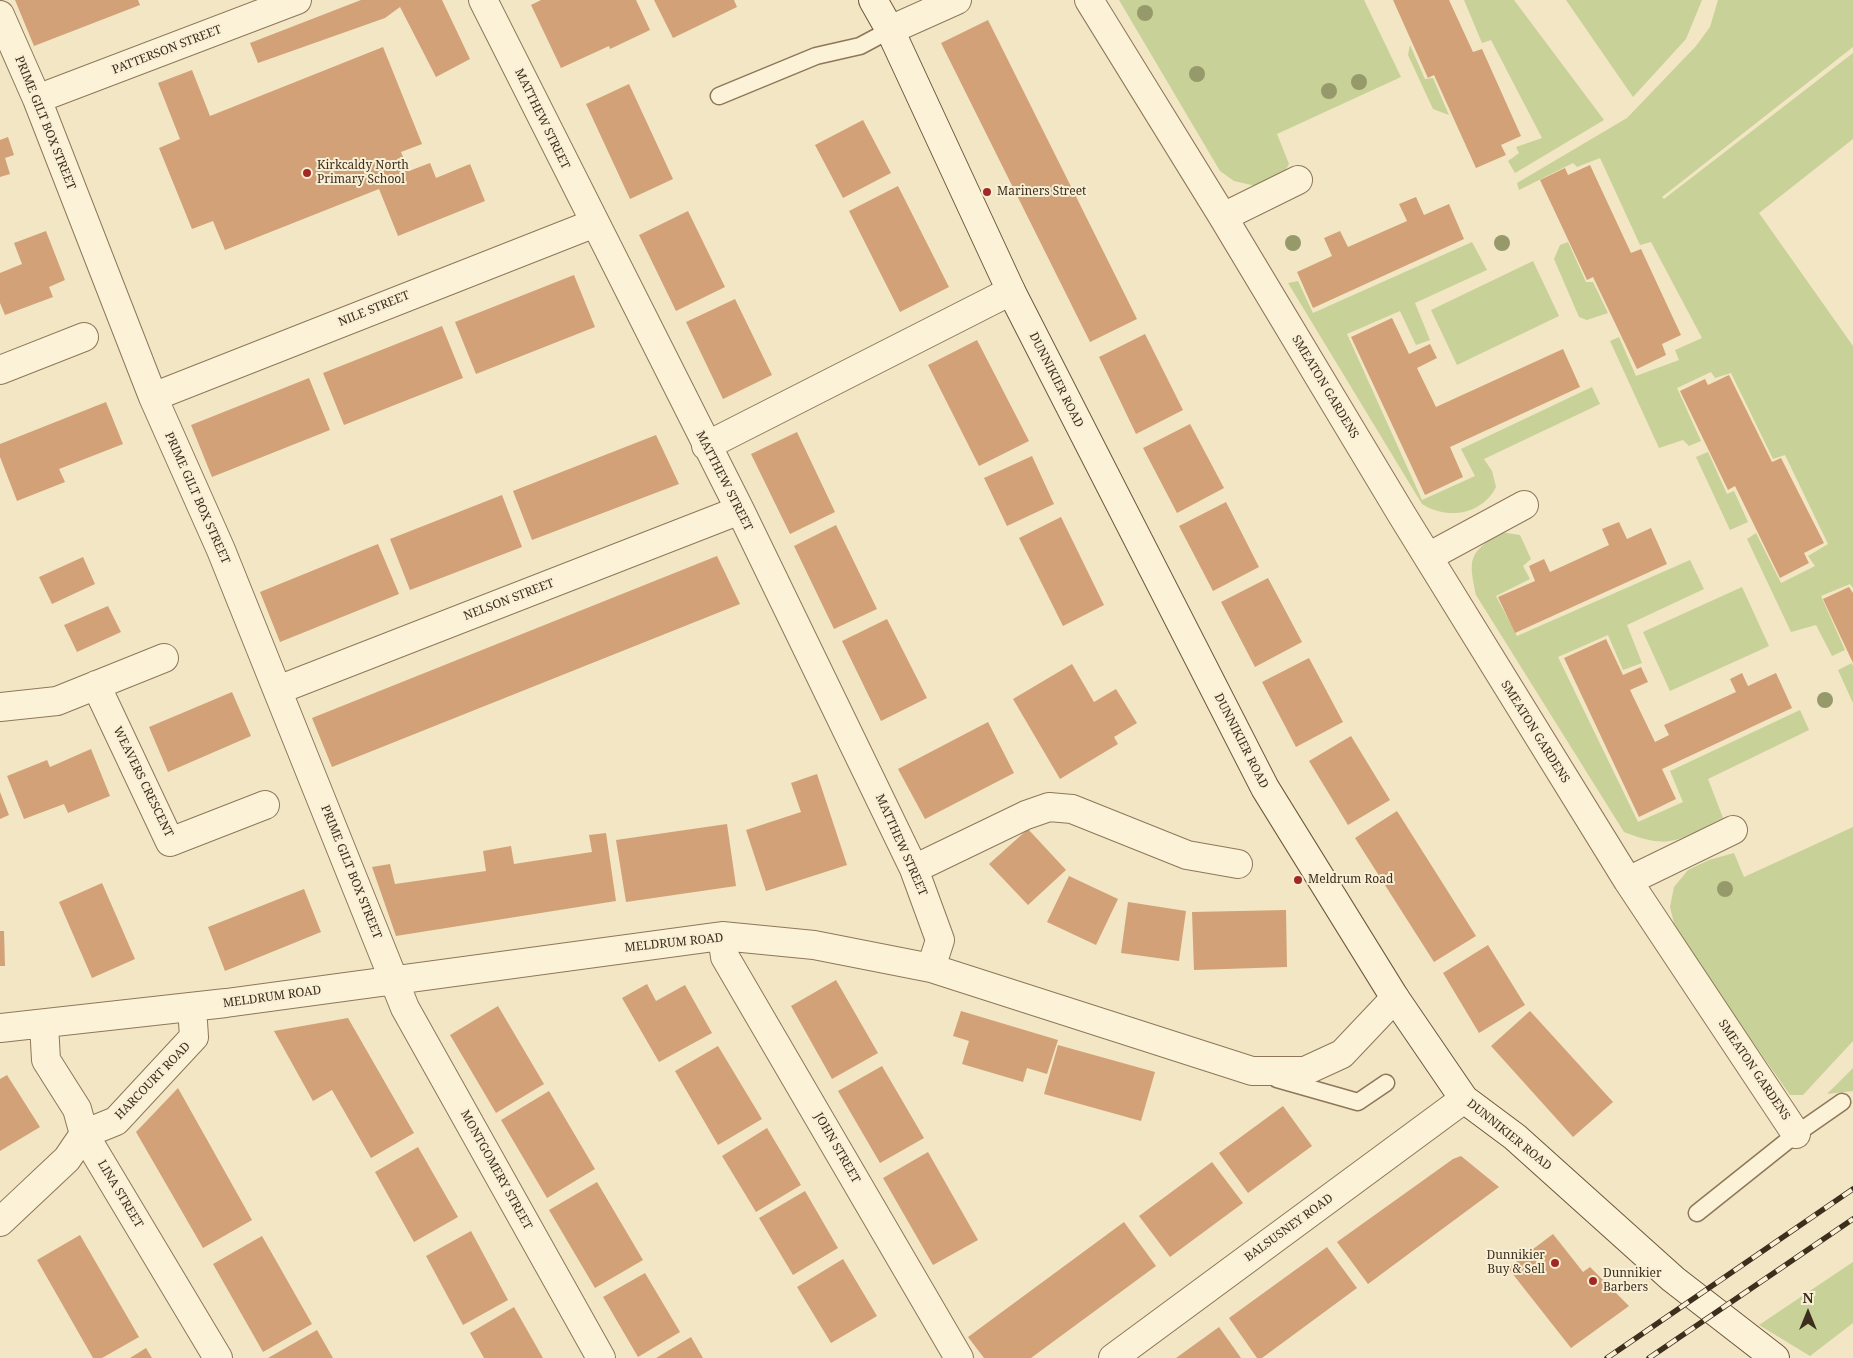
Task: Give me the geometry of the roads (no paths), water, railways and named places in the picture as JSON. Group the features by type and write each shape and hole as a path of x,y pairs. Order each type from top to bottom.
{"street":[{"name":"PATTERSON STREET","path":"37,99 297,0"},
{"name":"MATTHEW STREET","path":"483,0 706,446 740,510 914,869 940,940 932,968"},
{"name":"DUNNIKIER ROAD","path":"873,0 890,30 1011,292 1265,788 1395,998 1464,1099 1515,1137 1673,1280 1775,1358"},
{"path":"890,30 957,0"},
{"name":"SMEATON GARDENS","path":"1089,0 1223,216 1428,557 1628,881 1796,1134"},
{"name":"PRIME GILT BOX STREET","path":"0,15 37,99 153,397 221,550 278,690 393,981"},
{"path":"1223,216 1298,180"},
{"name":"NILE STREET","path":"153,397 595,223"},
{"path":"706,446 1011,292"},
{"path":"0,370 84,337"},
{"path":"1428,557 1524,505"},
{"name":"NELSON STREET","path":"278,690 740,510"},
{"path":"0,707 57,701 164,658"},
{"name":"WEAVERS CRESCENT","path":"96,685 170,842 265,805"},
{"path":"914,869 1026,815 1049,807 1072,809 1187,855 1238,864"},
{"path":"1628,881 1733,830"},
{"name":"MELDRUM ROAD","path":"0,1028 192,1007 722,936 814,945 932,968 1252,1071 1305,1071 1342,1054 1395,998"},
{"name":"JOHN STREET","path":"722,936 726,957 959,1358"},
{"name":"MONTGOMERY STREET","path":"393,981 405,1008 601,1358"},
{"name":"HARCOURT ROAD","path":"84,1134 116,1121 194,1037 192,1007"},
{"name":"LINA STREET","path":"44,1024 46,1060 77,1109 84,1134 218,1358"},
{"name":"BALSUSNEY ROAD","path":"1113,1358 1464,1099"},
{"path":"0,1222 67,1159 84,1134"}],"lane":[{"path":"720,96 816,56 860,46 890,30"},
{"path":"1252,1071 1358,1102 1386,1083"},
{"path":"1697,1213 1796,1134 1842,1102"}],"railway":[{"path":"1607,1358 1853,1189"},
{"path":"1649,1358 1853,1219"}],"place":[{"name":"Kirkcaldy North Primary School","path":"307,173"},
{"name":"Mariners Street","path":"987,192"},
{"name":"Meldrum Road","path":"1298,880"},
{"name":"Dunnikier Buy & Sell","path":"1555,1263"},
{"name":"Dunnikier Barbers","path":"1593,1281"}]}
